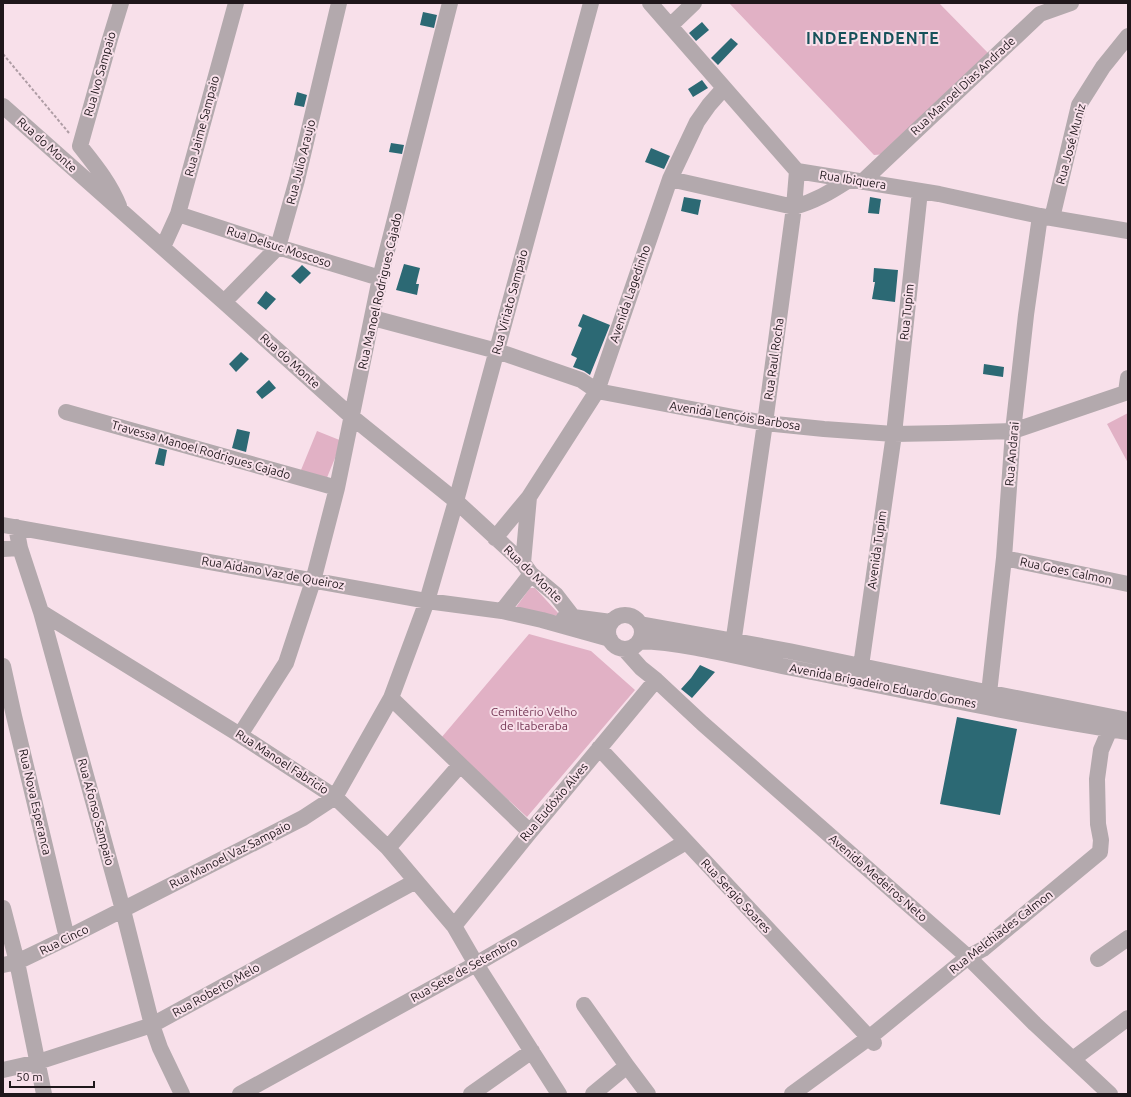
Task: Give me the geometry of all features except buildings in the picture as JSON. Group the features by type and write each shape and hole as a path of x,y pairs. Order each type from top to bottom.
{"street":[{"name":"Rua Ivo Sampaio","path":"80,146 121,3"},
{"name":"Rua Jaime Sampaio","path":"163,247 178,214 236,3"},
{"name":"Rua Julio Araujo","path":"224,302 278,247 297,180 339,3"},
{"name":"Rua Manoel Rodrigues Cajado","path":"240,735 286,663 313,580 337,488 380,278 450,3"},
{"name":"Rua Viriato Sampaio","path":"335,797 391,698 428,602 591,3"},
{"path":"650,3 797,171"},
{"path":"670,26 694,3"},
{"name":"Rua Manoel Dias Andrade","path":"794,207 822,197 855,181 1036,8 1071,3"},
{"name":"Rua José Muniz","path":"1046,217 1079,105 1103,67 1128,36"},
{"name":"Avenida Lagedinho","path":"494,538 529,497 597,391 670,179 697,122 724,88"},
{"name":"Rua do Monte","path":"3,106 352,417 456,501 556,595 573,618"},
{"path":"80,146 110,186 122,212"},
{"name":"Rua Ibiquera","path":"797,171 939,194 1046,217 1128,231"},
{"name":"Rua Raul Rocha","path":"732,648 765,423 794,207 797,171"},
{"path":"670,179 794,207"},
{"name":"Rua Tupim","path":"894,434 920,191"},
{"name":"Rua Delsuc Moscoso","path":"178,214 278,247 380,278"},
{"name":"Rua Andarai","path":"980,696 1004,558 1013,431 1026,315 1046,217"},
{"name":"Avenida Lençóis Barbosa","path":"373,318 497,351 581,380 597,391 765,423 824,429 894,434 1013,431 1127,387"},
{"name":"Travessa Manoel Rodrigues Cajado","path":"66,412 337,488"},
{"name":"Avenida Tupim","path":"861,666 894,434"},
{"name":"Avenida Lagedinho","path":"527,569 529,497"},
{"name":"Rua Aidano Vaz de Queiroz","path":"10,526 428,602 502,611 542,620 610,639"},
{"name":"Rua Afonso Sampaio","path":"10,526 20,548 41,612 123,910 152,1025 160,1048 182,1094"},
{"path":"3,550 20,548"},
{"name":"Rua Goes Calmon","path":"1004,558 1128,584"},
{"path":"502,611 527,569"},
{"name":"Rua Manoel Fabricio","path":"41,612 240,735 344,804 388,848 454,926 476,964 559,1094"},
{"path":"626,615 632,616 637,619 640,624 642,633 633,645 618,647 613,644 608,634 608,628 615,618 626,615"},
{"name":"Rua Aidano Vaz de Queiroz","path":"542,620 573,618 611,622"},
{"name":"Avenida Brigadeiro Eduardo Gomes","path":"640,624 687,640 732,648 789,651 861,666 980,696"},
{"name":"Avenida Brigadeiro Eduardo Gomes","path":"633,645 687,640"},
{"name":"Avenida Medeiros Neto","path":"633,645 641,668 702,723 975,956 1035,1024 1110,1094"},
{"name":"Avenida Brigadeiro Eduardo Gomes","path":"732,648 786,667 980,696 1117,722 1128,732"},
{"path":"786,667 789,651"},
{"name":"Rua Nova Esperanca","path":"3,666 9,719 67,938"},
{"name":"Rua Eudóxio Alves","path":"454,926 656,680"},
{"path":"391,698 530,832"},
{"name":"Rua Melchiades Calmon","path":"806,1094 1100,852 1101,840 1098,816 1097,779 1101,750 1117,722"},
{"name":"Rua Sergio Soares","path":"599,748 872,1040"},
{"path":"388,848 460,765"},
{"name":"Rua Manoel Vaz Sampaio","path":"123,910 303,818 335,797"},
{"name":"Rua Sete de Setembro","path":"240,1094 476,964 686,842"},
{"name":"Rua Roberto Melo","path":"3,1070 38,1062 152,1025 416,881"},
{"path":"3,908 10,964 38,1062 44,1094"},
{"name":"Rua Cinco","path":"10,964 123,910"},
{"path":"1098,959 1128,938"},
{"path":"584,1005 648,1094"},
{"path":"1073,1060 1128,1018"},
{"name":"Rua Melchiades Calmon","path":"792,1094 872,1040"},
{"path":"471,1094 532,1051"},
{"path":"593,1094 627,1066"}],"path":[{"path":"3,54 80,146"}],"green space":[{"path":"729,3 939,3 990,55 887,154 874,155"},
{"path":"1128,413 1128,463 1107,424"},
{"path":"317,431 342,441 326,480 301,470"},
{"path":"530,588 535,588 559,614 558,616 514,610"},
{"name":"Cemitério Velho de Itaberaba","path":"529,634 591,651 635,690 527,817 441,738"}],"district":[{"name":"INDEPENDENTE","path":"873,38"}]}
